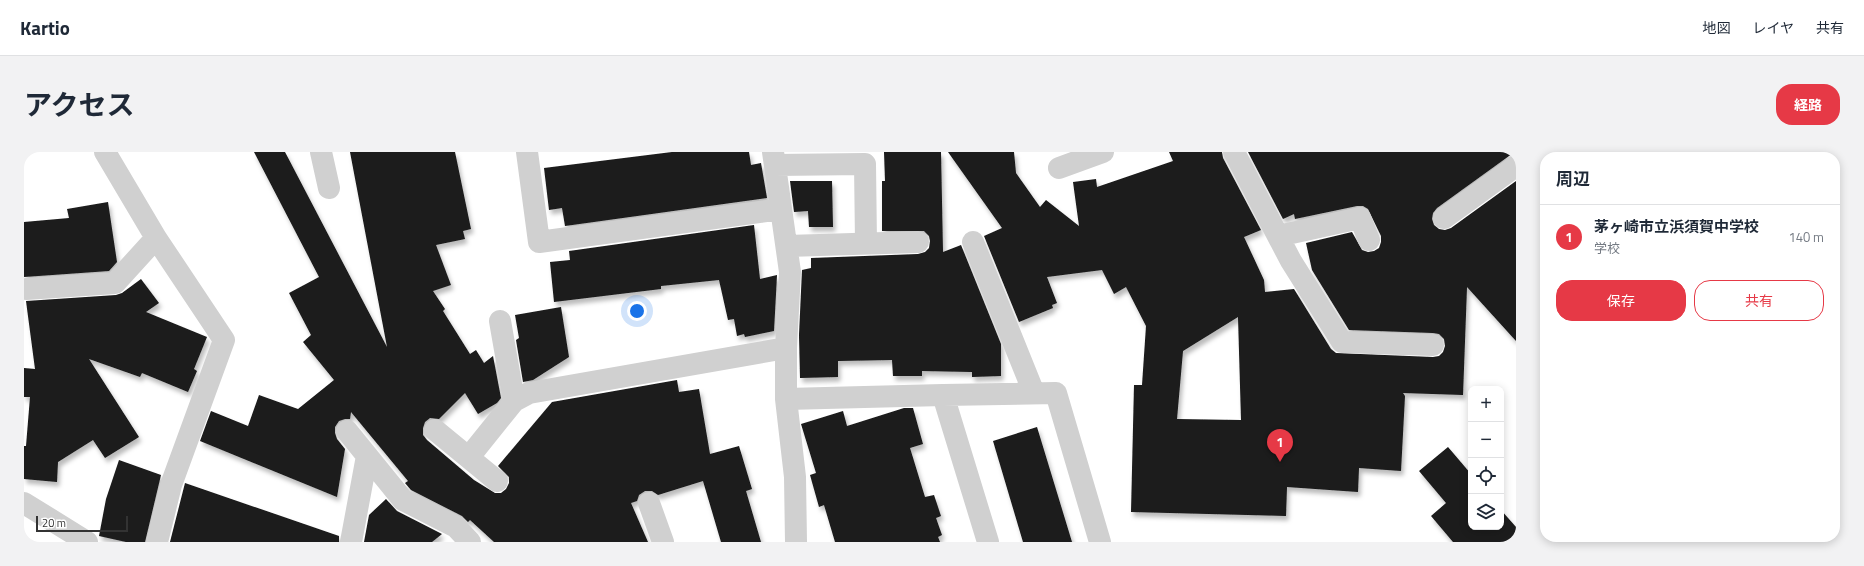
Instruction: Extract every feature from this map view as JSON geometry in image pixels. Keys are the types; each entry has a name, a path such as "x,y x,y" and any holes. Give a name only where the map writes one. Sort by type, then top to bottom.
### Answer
{"street":[{"path":"105,152 156,238 224,340 171,485 157,542"},
{"path":"321,152 329,188"},
{"path":"527,152 539,242 782,209"},
{"path":"1059,168 1103,152"},
{"path":"1234,152 1291,261 1342,342 1433,345"},
{"path":"796,542 795,477 786,399 786,348 790,272 774,158 865,164 866,243"},
{"path":"1444,218 1516,166"},
{"path":"1278,236 1360,218 1369,240"},
{"path":"26,289 114,283 156,238"},
{"path":"787,246 918,242"},
{"path":"973,242 1034,393"},
{"path":"500,321 514,401"},
{"path":"469,458 514,401 529,393 786,348"},
{"path":"786,399 1056,393 1100,542"},
{"path":"943,395 988,542"},
{"path":"435,430 497,482"},
{"path":"347,431 403,500 456,527 470,542"},
{"path":"351,542 366,456"},
{"path":"24,503 87,542"},
{"path":"649,503 663,542"}],"building":[{"path":"254,152 285,152 387,347 350,152 455,152 471,229 463,231 465,239 436,245 451,285 433,291 445,309 443,311 470,354 476,350 484,363 493,356 501,398 497,403 478,414 465,393 439,419 430,418 425,422 423,435 474,480 495,493 501,493 506,489 509,483 509,477 498,466 552,402 677,380 679,392 699,389 710,454 739,446 752,489 746,491 761,542 721,542 703,481 658,495 652,491 645,491 639,495 637,501 631,503 648,542 494,542 470,520 468,522 462,516 411,490 405,483 408,481 351,412 350,419 339,421 335,427 337,439 345,449 337,497 200,441 211,411 248,426 259,395 298,409 334,380 303,342 311,335 289,293 319,277"},
{"path":"672,152 749,152 751,165 761,163 767,198 565,226 562,208 549,210 544,168"},
{"path":"884,152 941,152 943,252 961,245 1001,344 1001,376 972,377 972,372 922,371 922,376 893,376 892,360 838,361 838,377 800,378 799,335 802,270 811,268 811,258 918,254 925,252 929,248 929,236 924,231 882,231 882,181 885,181"},
{"path":"948,152 1014,152 1016,173 1040,207 1046,200 1079,226 1073,182 1096,179 1097,187 1173,161 1169,152 1222,152 1223,158 1261,230 1244,237 1264,280 1265,292 1294,289 1331,349 1336,353 1433,357 1439,356 1443,352 1445,346 1444,339 1439,334 1349,330 1312,270 1306,243 1352,232 1362,250 1368,252 1379,248 1381,236 1368,209 1363,206 1357,206 1295,219 1294,214 1283,219 1248,152 1516,152 1516,154 1509,156 1437,208 1433,213 1432,219 1434,225 1439,229 1445,230 1451,228 1516,181 1516,341 1467,287 1463,395 1403,393 1405,396 1401,471 1359,468 1358,492 1287,487 1286,516 1131,512 1134,385 1142,385 1146,326 1126,287 1114,294 1102,270 1047,277 1057,303 1052,305 1053,308 1019,322 984,236 1002,228","holes":["1238,317 1241,420 1177,419 1183,351"]},
{"path":"790,181 832,181 833,227 809,227 808,211 794,212"},
{"path":"108,202 117,262 109,271 24,277 24,222 69,218 67,209"},
{"path":"754,225 760,279 777,275 774,331 745,337 744,334 737,336 734,319 728,320 719,280 661,286 661,289 554,302 550,262 570,260 569,251"},
{"path":"141,279 159,303 146,312 207,337 194,369 197,371 188,392 142,373 140,377 89,359 139,437 105,458 93,440 58,462 57,482 24,479 24,446 26,446 30,397 24,397 24,368 35,369 26,301 116,295 122,293"},
{"path":"561,307 569,357 533,380 523,382 516,340 519,338 515,315"},
{"path":"904,408 913,408 923,444 910,448 925,497 934,495 941,516 936,518 942,535 938,537 940,542 835,542 824,505 819,507 810,475 816,473 801,424 843,411 847,426"},
{"path":"1037,427 1072,542 1023,542 993,441"},
{"path":"1448,447 1468,470 1468,530 1504,530 1504,513 1516,527 1516,542 1453,542 1431,516 1446,503 1419,471"},
{"path":"119,460 161,475 145,542 126,542 99,536 106,499"},
{"path":"185,483 339,536 339,542 170,542"},
{"path":"386,499 397,511 442,534 432,542 364,542 369,515"}],"place":[{"name":"茅ヶ崎市立浜須賀中学校","path":"1280,462"}]}
